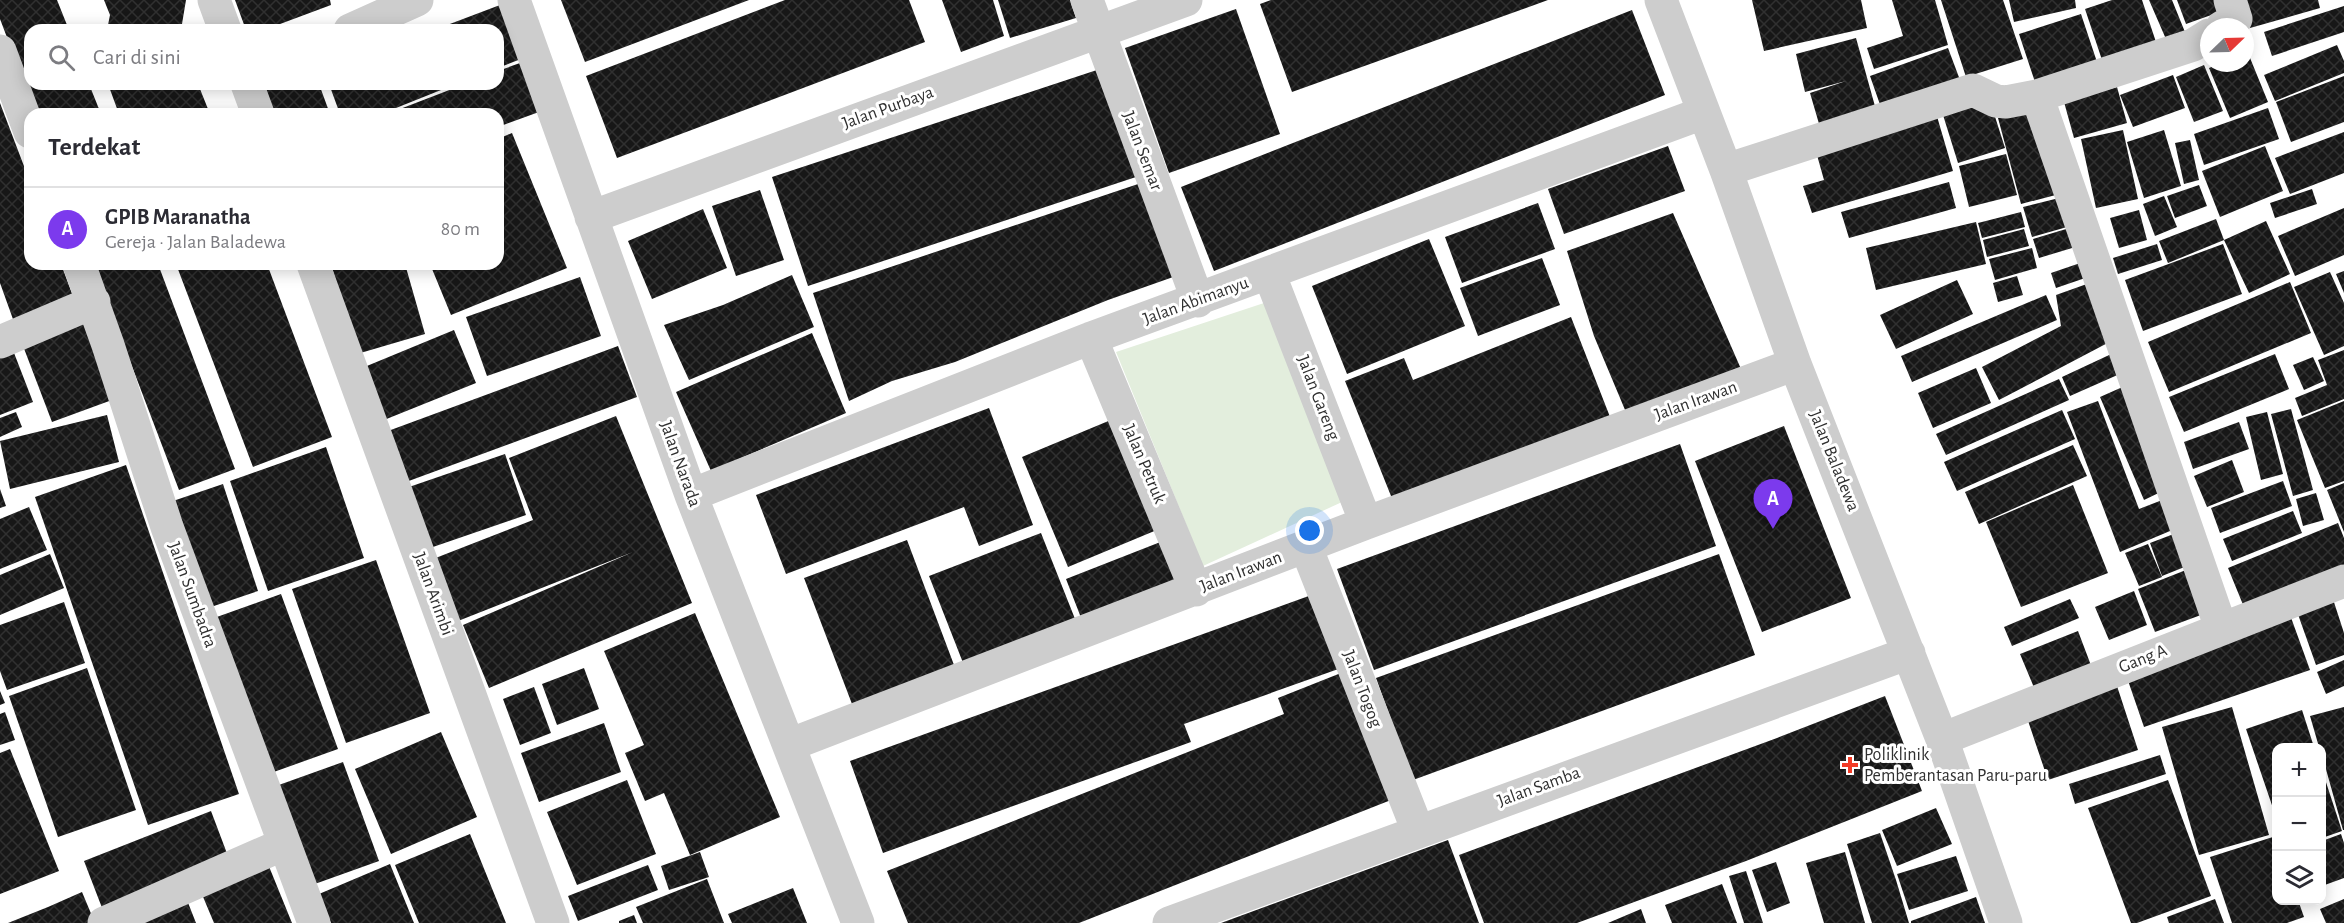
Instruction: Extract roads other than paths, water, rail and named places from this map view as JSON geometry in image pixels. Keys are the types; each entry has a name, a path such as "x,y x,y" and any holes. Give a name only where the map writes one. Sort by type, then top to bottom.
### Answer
{"street":[{"path":"214,0 223,24"},
{"path":"363,24 417,0"},
{"name":"Jalan Narada","path":"514,0 691,495 858,923"},
{"name":"Jalan Semar","path":"1087,0 1198,301"},
{"name":"Jalan Purbaya","path":"591,217 1186,0"},
{"name":"Jalan Baladewa","path":"1661,0 1703,113 1744,164 1795,364 1942,739 2006,923"},
{"path":"2230,0 2236,18"},
{"path":"1744,164 1973,90 1996,101 2006,102 2037,96 2193,45 2200,41"},
{"path":"0,51 24,116"},
{"path":"250,90 256,108"},
{"path":"2037,96 2221,628"},
{"name":"Jalan Abimanyu","path":"691,495 1091,338 1198,301 1703,113"},
{"name":"Jalan Sumbadra","path":"81,270 167,527 314,923"},
{"name":"Jalan Arimbi","path":"315,270 553,923"},
{"name":"Jalan Gareng","path":"1269,273 1366,523"},
{"path":"0,342 93,302"},
{"name":"Jalan Petruk","path":"1091,338 1196,590"},
{"name":"Jalan Irawan","path":"789,745 1366,523 1795,364"},
{"name":"Jalan Togog","path":"1306,547 1418,831"},
{"name":"Gang A","path":"1942,739 2221,628 2342,590"},
{"name":"Jalan Samba","path":"1169,923 1909,653"},
{"path":"104,923 284,844"}],"place":[{"name":"GPIB Maranatha","path":"1773,529"},
{"name":"Poliklinik Pemberantasan Paru-paru","path":"1850,765"}]}
